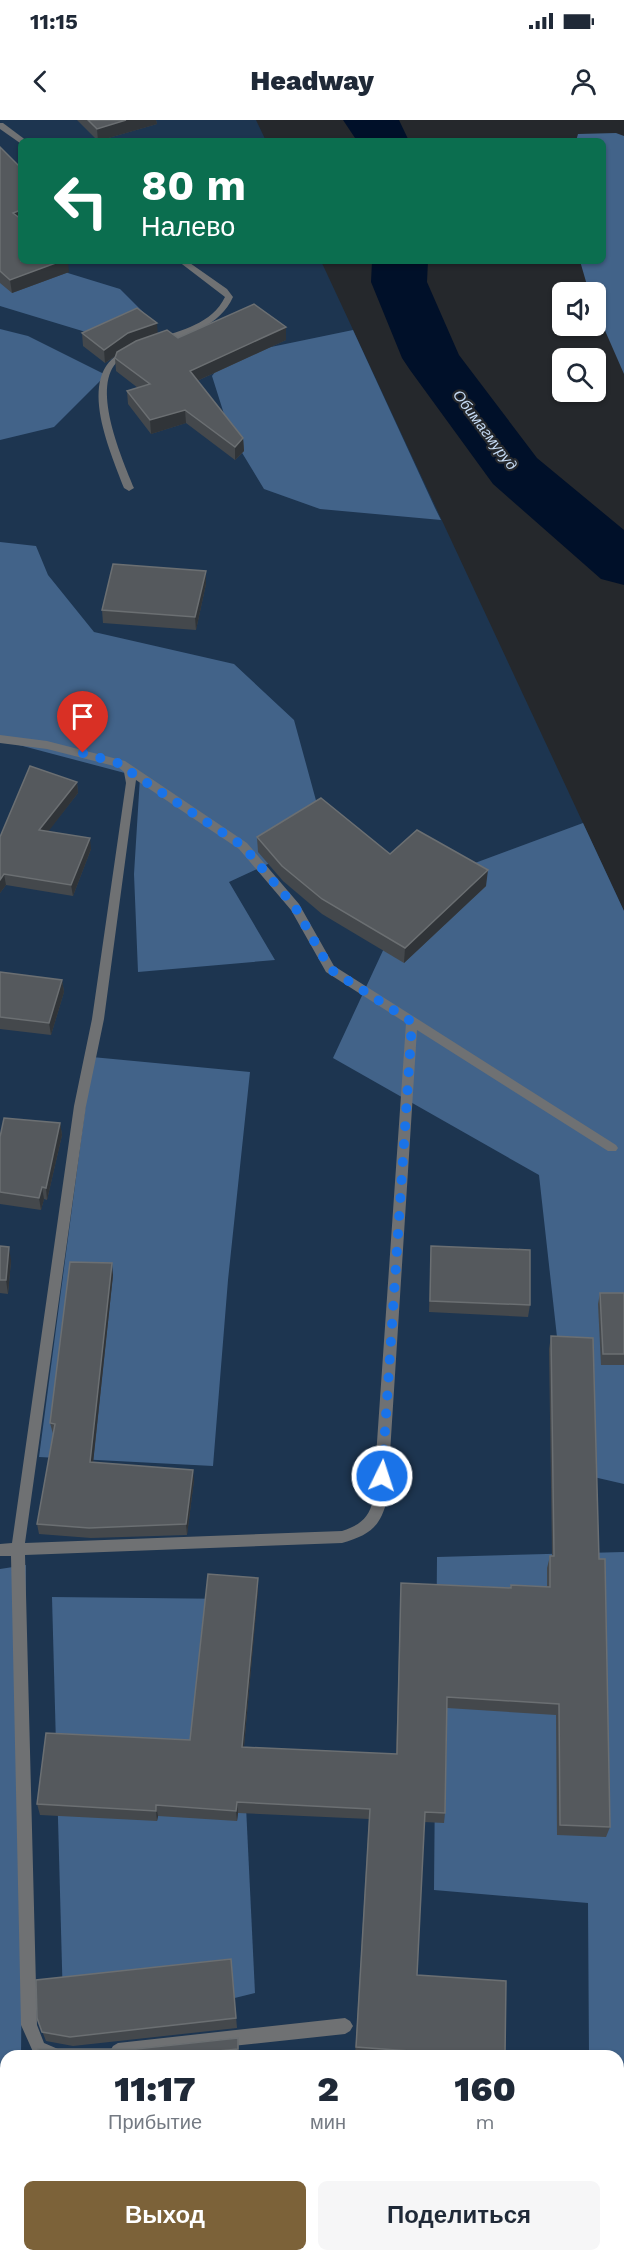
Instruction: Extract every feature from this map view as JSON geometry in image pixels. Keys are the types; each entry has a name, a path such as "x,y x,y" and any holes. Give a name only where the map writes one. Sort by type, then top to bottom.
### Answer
{"lane":[{"path":"0,125 19,138"},
{"path":"153,343 193,329 221,314 227,303 229,297 224,291 186,264"},
{"path":"129,488 108,422 104,384 112,362 143,347"},
{"path":"0,739 47,745 121,764 243,846 295,907 330,969 612,1148"},
{"path":"42,2050 39,2049 29,2025 18,1548 79,1118 103,984 131,783 129,771"},
{"path":"0,1550 342,1537 357,1533 376,1517 380,1500 412,1022"},
{"path":"127,2050 345,2026"}],"shaded area":[{"path":"0,120 256,120 265,138 18,138 18,264 322,264 624,911 624,2050 0,2050"},
{"path":"616,133 624,136 624,374 606,333 606,282 586,282 581,264 606,264 606,138 577,138 578,134"},
{"path":"0,260 45,266 120,289 145,314 89,333 0,306"},
{"path":"0,329 28,336 106,375 54,427 0,440"},
{"path":"353,330 441,520 320,509 264,489 230,433 212,376 227,356"},
{"path":"0,542 36,546 48,575 94,632 234,664 294,720 326,837 229,882 275,960 138,972 134,874 140,777 0,740"},
{"path":"583,823 624,911 624,1484 572,1472 539,1175 333,1058 413,886"},
{"path":"92,1057 250,1072 228,1280 213,1466 39,1457"},
{"path":"624,1552 624,2050 589,2050 588,1903 434,1890 437,1557"},
{"path":"26,1565 21,2050 0,2050 0,1569"},
{"path":"52,1597 236,1599 255,1993 64,2040"}],"building":[{"path":"88,120 126,120 97,129"},
{"path":"0,147 18,165 18,211 13,213 18,217 18,264 53,264 10,280 0,271"},
{"path":"254,304 286,327 190,371 243,438 235,447 185,410 150,420 127,391 150,384 115,358 117,352 136,341 167,330 178,338"},
{"path":"137,308 157,323 128,333 104,350 82,333"},
{"path":"113,564 206,571 195,617 102,610"},
{"path":"30,766 77,782 39,830 90,838 71,885 4,874 0,880 0,837"},
{"path":"321,798 390,854 417,830 488,870 405,948 322,899 282,866 257,837"},
{"path":"0,972 62,980 49,1023 0,1017"},
{"path":"4,1118 60,1123 46,1188 42,1187 39,1198 0,1192 0,1137"},
{"path":"0,1246 9,1247 6,1280 0,1280"},
{"path":"431,1246 530,1250 530,1305 430,1301"},
{"path":"70,1262 112,1263 90,1462 193,1470 186,1524 89,1528 37,1524 55,1424 50,1423"},
{"path":"600,1293 624,1293 624,1354 603,1354"},
{"path":"551,1336 593,1338 599,1559 605,1559 610,1827 560,1825 559,1704 447,1697 445,1813 425,1812 417,1975 506,1981 505,2050 396,2050 356,2047 370,1809 237,1802 236,1811 156,1805 156,1811 37,1804 46,1733 190,1740 208,1574 258,1578 242,1747 397,1754 401,1583 511,1588 511,1585 550,1587 550,1556 554,1556"},
{"path":"231,1959 236,2018 70,2037 42,2032 37,2018 36,1980"},
{"path":"238,2038 238,2049 228,2050 38,2050 136,2049"}],"waterway":[{"name":"Обимагмуруд","path":"369,120 380,131 382,138"},
{"name":"Обимагмуруд","path":"400,264 399,282 431,358 515,471 624,564"}],"route":[{"path":"83,753 121,764 243,846 295,907 330,969 412,1022 382,1476"}]}
